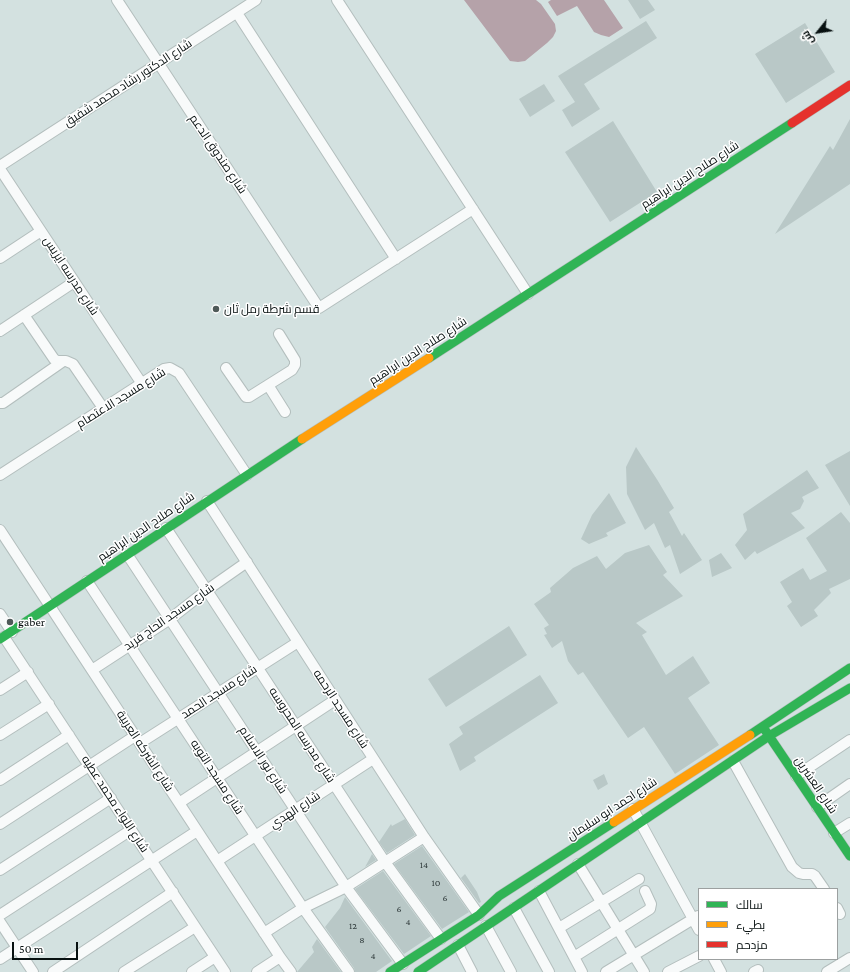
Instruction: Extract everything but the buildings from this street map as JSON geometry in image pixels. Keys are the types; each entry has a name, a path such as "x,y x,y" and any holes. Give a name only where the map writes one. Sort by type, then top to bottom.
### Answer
{"street":[{"name":"شارع صندوق الدعم","path":"117,0 319,308 396,259"},
{"name":"شارع الدكتور رشاد محمد شفيق","path":"0,168 256,0"},
{"path":"336,0 528,294"},
{"path":"237,13 396,259 473,210"},
{"name":"شارع صلاح الدين ابراهيم","path":"5,636 207,501 850,85"},
{"name":"شارع مدرسه ايزيس","path":"0,168 142,384"},
{"path":"2,253 41,231"},
{"path":"0,331 74,282"},
{"path":"24,315 54,359 62,362 70,362 75,366 103,408"},
{"path":"226,368 246,397 292,370 296,365 295,360 279,334"},
{"path":"0,403 62,362"},
{"name":"شارع مسجد الاعتصام","path":"0,475 103,408 167,368 170,368 177,370 247,475"},
{"path":"268,385 285,412"},
{"name":"شارع مسجد الرحمه","path":"207,501 424,837 479,915"},
{"name":"شارع مدرسه المحروسه","path":"166,528 385,862 441,939"},
{"name":"شارع الشركه العربية","path":"0,530 291,972"},
{"name":"شارع نور الاسلام","path":"127,554 346,887 403,964"},
{"name":"شارع مسجد الحاج فريد","path":"92,670 170,619 207,590 247,562"},
{"name":"شارع مسجد التوبه","path":"87,580 303,908 349,972"},
{"name":"شارع اللواء محمد عطيه","path":"0,614 5,636 48,704 225,972"},
{"name":"شارع مسجد الحمد","path":"0,824 90,766 178,718 298,642"},
{"name":"شارع احمد ابو سليمان","path":"390,972 479,915 499,896 763,727 850,668"},
{"path":"0,690 28,672"},
{"path":"418,972 769,736 850,688"},
{"path":"179,803 336,700"},
{"path":"0,735 48,704"},
{"name":"شارع العشرين","path":"763,727 850,856"},
{"path":"0,780 69,734"},
{"path":"796,776 850,740"},
{"name":"شارع الهدي","path":"217,861 373,759"},
{"path":"733,761 792,867 798,873 812,874 815,876 823,888"},
{"path":"817,807 850,784"},
{"path":"0,870 111,798"},
{"path":"610,971 696,918 633,810"},
{"path":"834,833 850,823"},
{"path":"0,914 132,830"},
{"path":"0,959 197,831"},
{"path":"264,933 303,908 346,887 424,837"},
{"path":"578,864 644,972"},
{"path":"559,928 639,879"},
{"path":"539,891 582,972"},
{"path":"574,956 650,909 651,904 645,891"},
{"path":"53,972 173,892"},
{"path":"499,896 511,910 549,972"},
{"path":"0,922 33,972"},
{"path":"486,926 510,972"},
{"path":"124,972 195,927"},
{"path":"458,945 472,972"},
{"path":"192,972 215,957"},
{"path":"257,972 280,957"},
{"path":"668,972 698,957"},
{"path":"827,972 850,958"},
{"path":"715,960 721,972"}],"shaded area":[{"path":"464,0 536,0 541,4 555,24 556,31 547,43 525,61 510,61"},
{"path":"551,0 604,0 623,28 609,37 601,35 594,32 577,6 557,16 548,2"}],"traffic: fast":[{"path":"429,358 792,123"},
{"path":"0,639 302,439"},
{"path":"750,735 850,668"},
{"path":"418,972 769,736 850,688"},
{"path":"765,730 850,856"},
{"path":"390,972 479,915 499,896 614,822"}],"traffic: slow":[{"path":"302,439 429,358"},
{"path":"614,822 750,735"}],"traffic: jam":[{"path":"792,123 850,85"}],"place":[{"name":"قسم شرطة رمل ثان","path":"216,309"},
{"name":"gaber","path":"10,622"}]}
